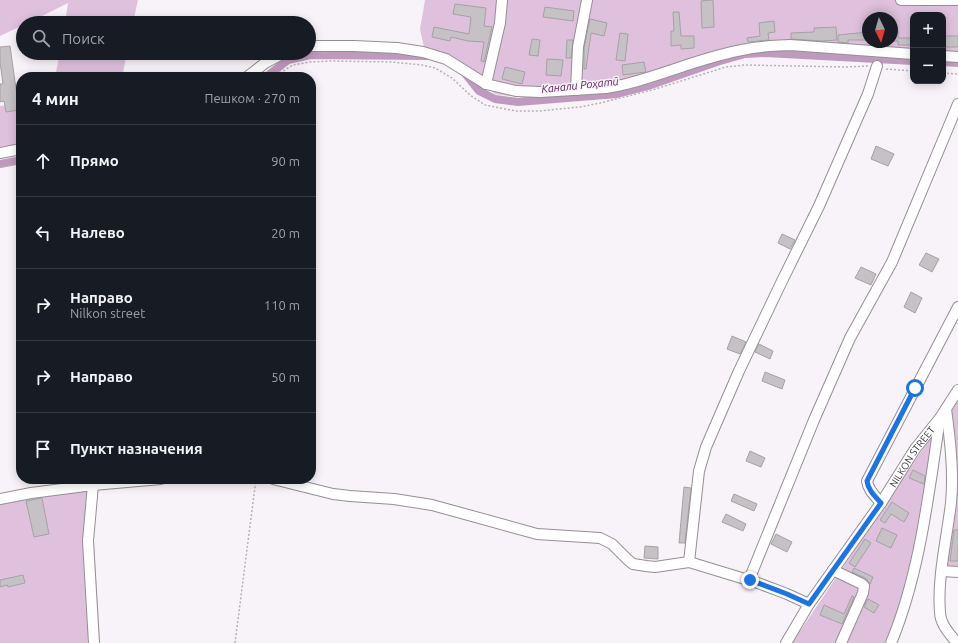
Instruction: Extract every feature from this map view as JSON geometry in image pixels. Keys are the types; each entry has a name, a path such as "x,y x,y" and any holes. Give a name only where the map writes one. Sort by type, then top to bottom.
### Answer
{"street":[{"path":"486,84 500,23 502,0"},
{"path":"576,90 578,48 587,0"},
{"path":"901,0 958,0"},
{"path":"316,46 397,48 423,52 446,59 486,84 502,89 527,92 606,88 622,85 725,54 770,46 790,45 910,54"},
{"path":"946,56 958,57"},
{"path":"253,72 271,60"},
{"path":"689,562 699,471 706,448 768,309 819,206 868,94 877,66"},
{"path":"750,580 814,420 850,338 892,262 958,104"},
{"path":"0,153 16,150"},
{"path":"881,503 872,492 867,484 867,481 958,307"},
{"name":"NILKON STREET","path":"786,643 809,604 881,503 914,449 940,418 958,390"},
{"path":"946,409 954,445 951,501 942,571 940,613 946,630 957,643"},
{"path":"891,643 900,623 911,583 928,500 940,418"},
{"path":"0,499 31,493 104,484"},
{"path":"293,484 333,494 394,499 432,505 537,534 600,538 608,541 628,560 638,565 665,566 689,562 750,580 809,604"},
{"path":"93,485 88,541 94,643"},
{"path":"832,570 864,586 863,593 841,643"},
{"path":"942,571 958,572"}],"path":[{"path":"281,72 293,65 330,61 392,62 422,65 435,68 452,78 470,95 485,105 516,111 539,111 580,107 600,103 652,90 726,67 745,65 846,67 877,66 887,69 910,71"},
{"path":"946,73 958,74"},
{"path":"0,167 16,164"},
{"path":"235,643 255,484"}],"shaded area":[{"path":"0,0 138,0 135,16 66,16 68,3 42,16 16,16 16,28 0,36"},
{"path":"425,0 958,0 958,59 946,59 946,12 910,12 910,57 793,49 747,51 574,94 527,98 495,94 486,86 425,52 420,29"},
{"path":"59,60 126,60 123,72 56,72"},
{"path":"16,104 16,145 0,147 0,106"},
{"path":"958,400 958,576 944,577 950,410"},
{"path":"937,428 935,479 891,643 792,643"},
{"path":"89,485 100,643 0,643 0,503"}],"building":[{"path":"713,0 714,27 702,28 701,1"},
{"path":"455,4 486,8 484,26 492,27 484,62 481,61 484,42 468,41 451,37 450,41 432,37 434,27 469,34 471,17 453,14"},
{"path":"545,7 574,11 573,21 543,17"},
{"path":"673,12 679,12 681,36 694,36 694,48 681,49 681,45 671,46 671,31 674,31"},
{"path":"590,19 607,23 604,36 591,33 586,69 584,69 584,48"},
{"path":"774,21 775,32 768,33 769,40 748,42 747,38 760,36 759,23"},
{"path":"836,27 837,40 822,41 791,39 791,33 814,32 814,28"},
{"path":"620,33 628,34 625,61 616,60"},
{"path":"862,33 862,40 848,40 848,43 838,42 838,35"},
{"path":"946,36 958,36 958,47 946,47"},
{"path":"898,38 910,38 910,45 898,45"},
{"path":"532,39 540,40 538,56 529,55"},
{"path":"567,40 573,40 571,58 566,58"},
{"path":"10,46 16,89 16,110 6,112 4,101 0,102 0,84 3,84 0,62 0,47"},
{"path":"547,59 563,60 561,76 546,75"},
{"path":"644,62 646,72 623,75 622,65"},
{"path":"505,67 525,72 522,84 502,79"},
{"path":"876,146 894,154 888,166 871,159"},
{"path":"782,234 795,240 790,249 778,243"},
{"path":"926,253 939,259 932,272 919,265"},
{"path":"861,267 876,274 871,285 855,278"},
{"path":"911,292 922,298 915,313 904,307"},
{"path":"732,336 746,342 740,354 727,349"},
{"path":"759,344 773,351 770,359 755,352"},
{"path":"765,372 785,380 782,389 762,381"},
{"path":"750,451 765,458 761,467 746,461"},
{"path":"913,470 925,476 924,484 909,478"},
{"path":"684,487 691,488 685,543 679,543"},
{"path":"734,494 757,504 754,511 731,501"},
{"path":"42,498 49,534 34,537 26,501"},
{"path":"892,502 909,513 904,522 891,514 885,523 880,520"},
{"path":"726,514 746,524 743,531 722,522"},
{"path":"882,528 897,535 891,548 876,541"},
{"path":"954,530 958,530 958,561 950,561"},
{"path":"776,534 792,542 787,552 771,544"},
{"path":"865,539 871,543 855,567 849,563"},
{"path":"645,546 658,547 658,559 644,558"},
{"path":"854,568 873,577 870,584 865,578 852,572"},
{"path":"23,575 25,583 8,587 7,585 0,587 0,580"},
{"path":"852,596 854,597 842,624 820,615 824,605 844,614"},
{"path":"868,599 879,605 874,613 864,607"}],"waterway":[{"name":"Канали Роҳатӣ","path":"464,72 479,91 495,99 518,102 617,94 648,86 745,54 766,53 910,61"},
{"name":"Канали Роҳатӣ","path":"316,55 427,56"},
{"name":"Канали Роҳатӣ","path":"272,72 288,60"},
{"name":"Канали Роҳатӣ","path":"946,62 958,63"},
{"name":"Канали Роҳатӣ","path":"0,164 16,161"}],"route":[{"path":"750,580 809,604 881,503 872,492 867,484 867,481 915,388"}]}
